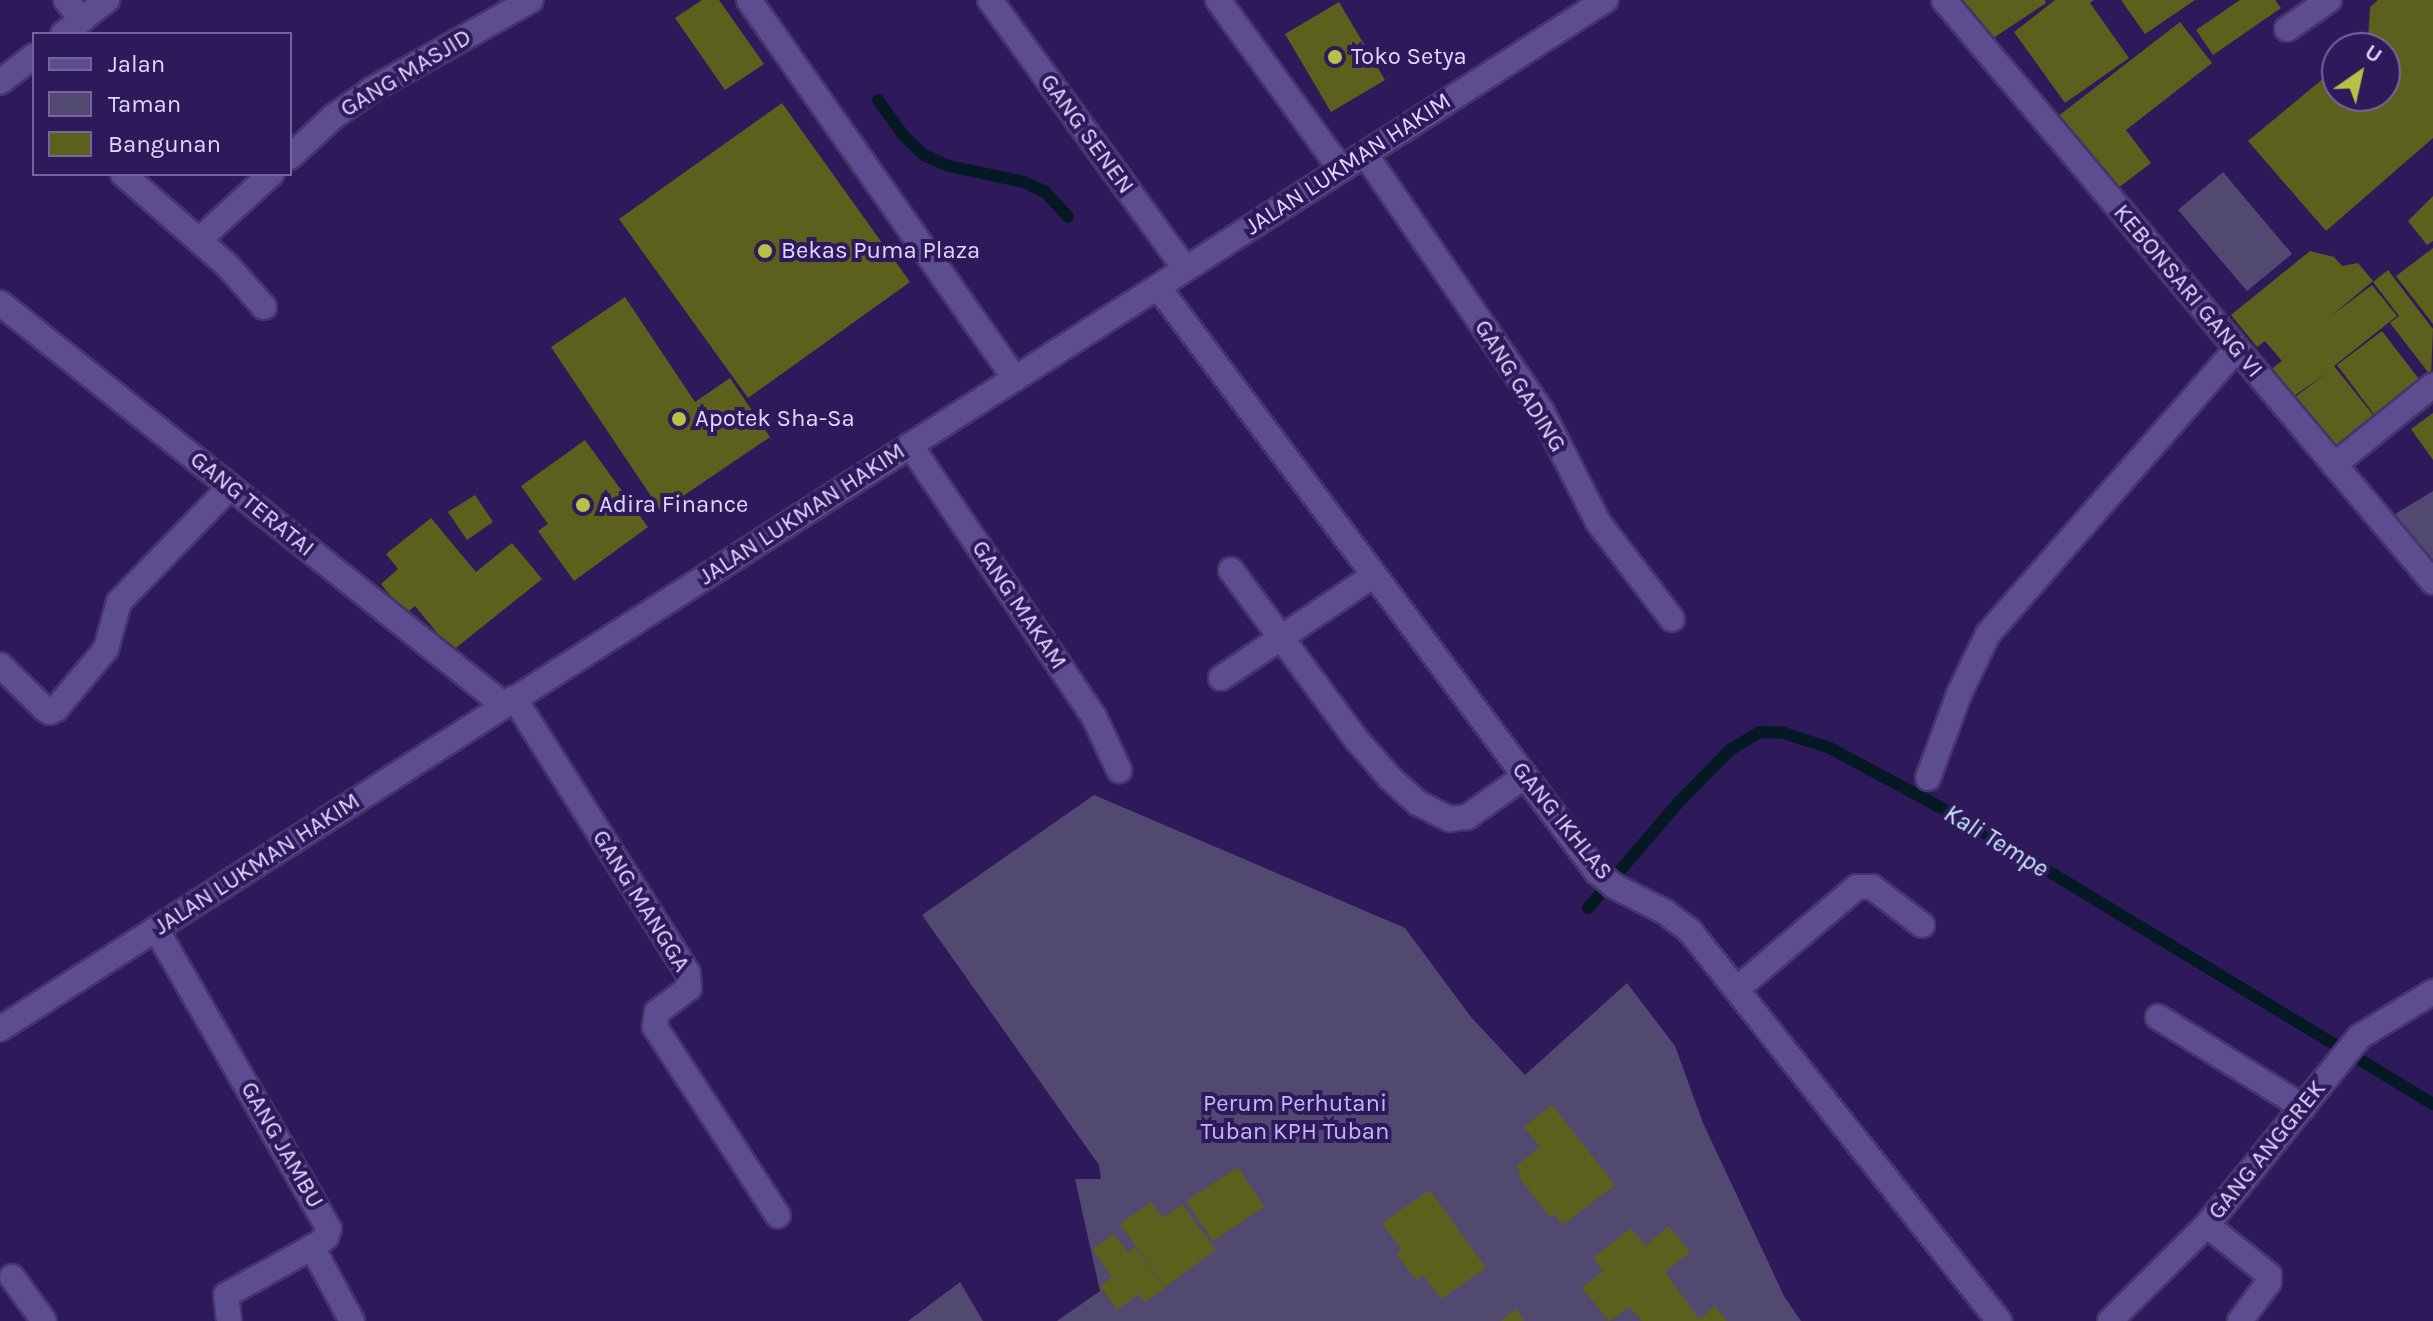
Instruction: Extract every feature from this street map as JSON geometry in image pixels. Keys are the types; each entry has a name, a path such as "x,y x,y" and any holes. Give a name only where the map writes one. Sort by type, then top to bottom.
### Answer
{"street":[{"path":"66,0 75,28 107,0"},
{"name":"GANG MASJID","path":"292,155 333,117 366,94 531,0"},
{"path":"749,0 1015,378"},
{"name":"GANG SENEN","path":"990,0 1185,268"},
{"path":"1218,0 1341,169"},
{"name":"JALAN LUKMAN HAKIM","path":"0,1029 1605,0"},
{"name":"KEBONSARI GANG VI","path":"1944,0 2433,582"},
{"path":"2287,29 2329,0"},
{"path":"0,82 32,58"},
{"name":"GANG GADING","path":"1365,154 1542,412 1598,522 1672,619"},
{"path":"125,176 199,240 264,307"},
{"path":"199,240 269,176"},
{"name":"GANG IKHLAS","path":"1158,287 1597,872 1622,891 1665,912 1690,931 1999,1321"},
{"name":"GANG TERATAI","path":"0,303 230,487 509,702"},
{"path":"1928,778 1959,694 1988,634 2237,349"},
{"path":"2334,465 2433,385"},
{"name":"GANG MAKAM","path":"910,445 1094,717 1119,770"},
{"path":"0,665 52,711 106,649 119,602 230,487"},
{"path":"1231,570 1375,761 1405,792 1430,811 1450,819 1467,817 1525,776"},
{"path":"1221,678 1374,575"},
{"name":"GANG MANGGA","path":"509,702 688,973 689,988 657,1012 655,1027 778,1216"},
{"path":"1737,989 1857,887 1872,887 1922,925"},
{"name":"GANG JAMBU","path":"156,929 326,1220 329,1232 312,1247 226,1295 229,1321"},
{"name":"GANG ANGGREK","path":"2110,1321 2207,1225 2353,1043 2374,1025 2433,992"},
{"path":"2158,1017 2303,1107"},
{"path":"2207,1225 2269,1275 2269,1282 2240,1321"},
{"path":"312,1247 352,1321"},
{"path":"12,1277 44,1321"}],"green space":[{"path":"2223,172 2292,254 2247,291 2178,210"},
{"path":"2433,491 2433,565 2392,516"},
{"name":"Perum Perhutani Tuban KPH Tuban","path":"1094,795 1405,928 1471,1017 1525,1075 1627,983 1675,1046 1703,1123 1784,1296 1801,1321 1057,1321 1100,1291 1075,1179 1101,1179 1099,1165 922,915"},
{"path":"960,1282 983,1321 908,1321"}],"building":[{"path":"702,0 719,0 764,64 725,90 675,18"},
{"path":"1959,0 2045,0 2046,3 1992,39 1971,9 1967,12"},
{"path":"2055,0 2094,0 2090,3 2129,58 2065,103 2014,32"},
{"path":"2121,0 2195,0 2145,34"},
{"path":"2240,0 2275,0 2281,8 2213,55 2196,30"},
{"path":"2378,0 2433,0 2433,138 2326,231 2248,141 2321,80 2321,112 2401,112 2401,32 2369,32 2370,7"},
{"name":"Toko Setya","path":"1339,2 1385,80 1331,112 1285,34"},
{"path":"2180,22 2212,63 2126,130 2151,163 2114,191 2057,117"},
{"name":"Bekas Puma Plaza","path":"782,103 910,282 748,398 619,219"},
{"path":"2433,196 2433,241 2427,245 2408,221"},
{"path":"2433,248 2433,324 2396,276"},
{"path":"2310,251 2334,257 2342,266 2358,263 2373,281 2331,316 2372,285 2397,316 2334,366 2374,416 2326,454 2287,403 2328,372 2287,401 2265,374 2282,361 2265,341 2257,347 2231,315"},
{"path":"2388,270 2433,329 2431,376 2390,323 2399,316 2373,282"},
{"name":"Apotek Sha-Sa","path":"625,297 695,402 730,378 770,437 661,511 551,347"},
{"path":"2382,331 2422,383 2376,417 2337,365"},
{"path":"2433,413 2433,460 2411,429"},
{"name":"Adira Finance","path":"585,440 648,527 574,581 538,531 548,524 521,486"},
{"path":"475,495 493,522 467,540 448,512"},
{"path":"431,518 476,572 512,543 542,579 452,651 415,606 405,614 381,584 398,569 386,554"},
{"path":"1552,1105 1615,1185 1563,1225 1554,1214 1550,1217 1518,1176 1521,1173 1516,1166 1540,1147 1524,1127"},
{"path":"1238,1167 1264,1207 1213,1241 1186,1201"},
{"path":"1430,1190 1486,1268 1441,1299 1423,1275 1416,1280 1396,1253 1402,1250 1382,1223"},
{"path":"1151,1202 1163,1218 1182,1204 1216,1250 1165,1287 1120,1224"},
{"path":"1669,1226 1690,1252 1665,1272 1699,1319 1715,1306 1727,1321 1642,1321 1630,1307 1609,1321 1582,1288 1603,1271 1593,1258 1631,1228 1645,1246"},
{"path":"1114,1234 1128,1252 1135,1247 1165,1288 1145,1302 1139,1294 1117,1310 1100,1286 1112,1277 1092,1249"},
{"path":"1516,1309 1524,1321 1500,1321"}],"waterway":[{"path":"878,100 904,136 924,155 949,166 1024,182 1045,192 1068,217"},
{"name":"Kali Tempe","path":"1588,908 1677,804 1730,750 1760,732 1784,733 1830,748 1962,819 2433,1104"}],"place":[{"name":"Toko Setya","path":"1335,57"},
{"name":"Bekas Puma Plaza","path":"765,251"},
{"name":"Apotek Sha-Sa","path":"679,419"},
{"name":"Adira Finance","path":"583,505"}]}
